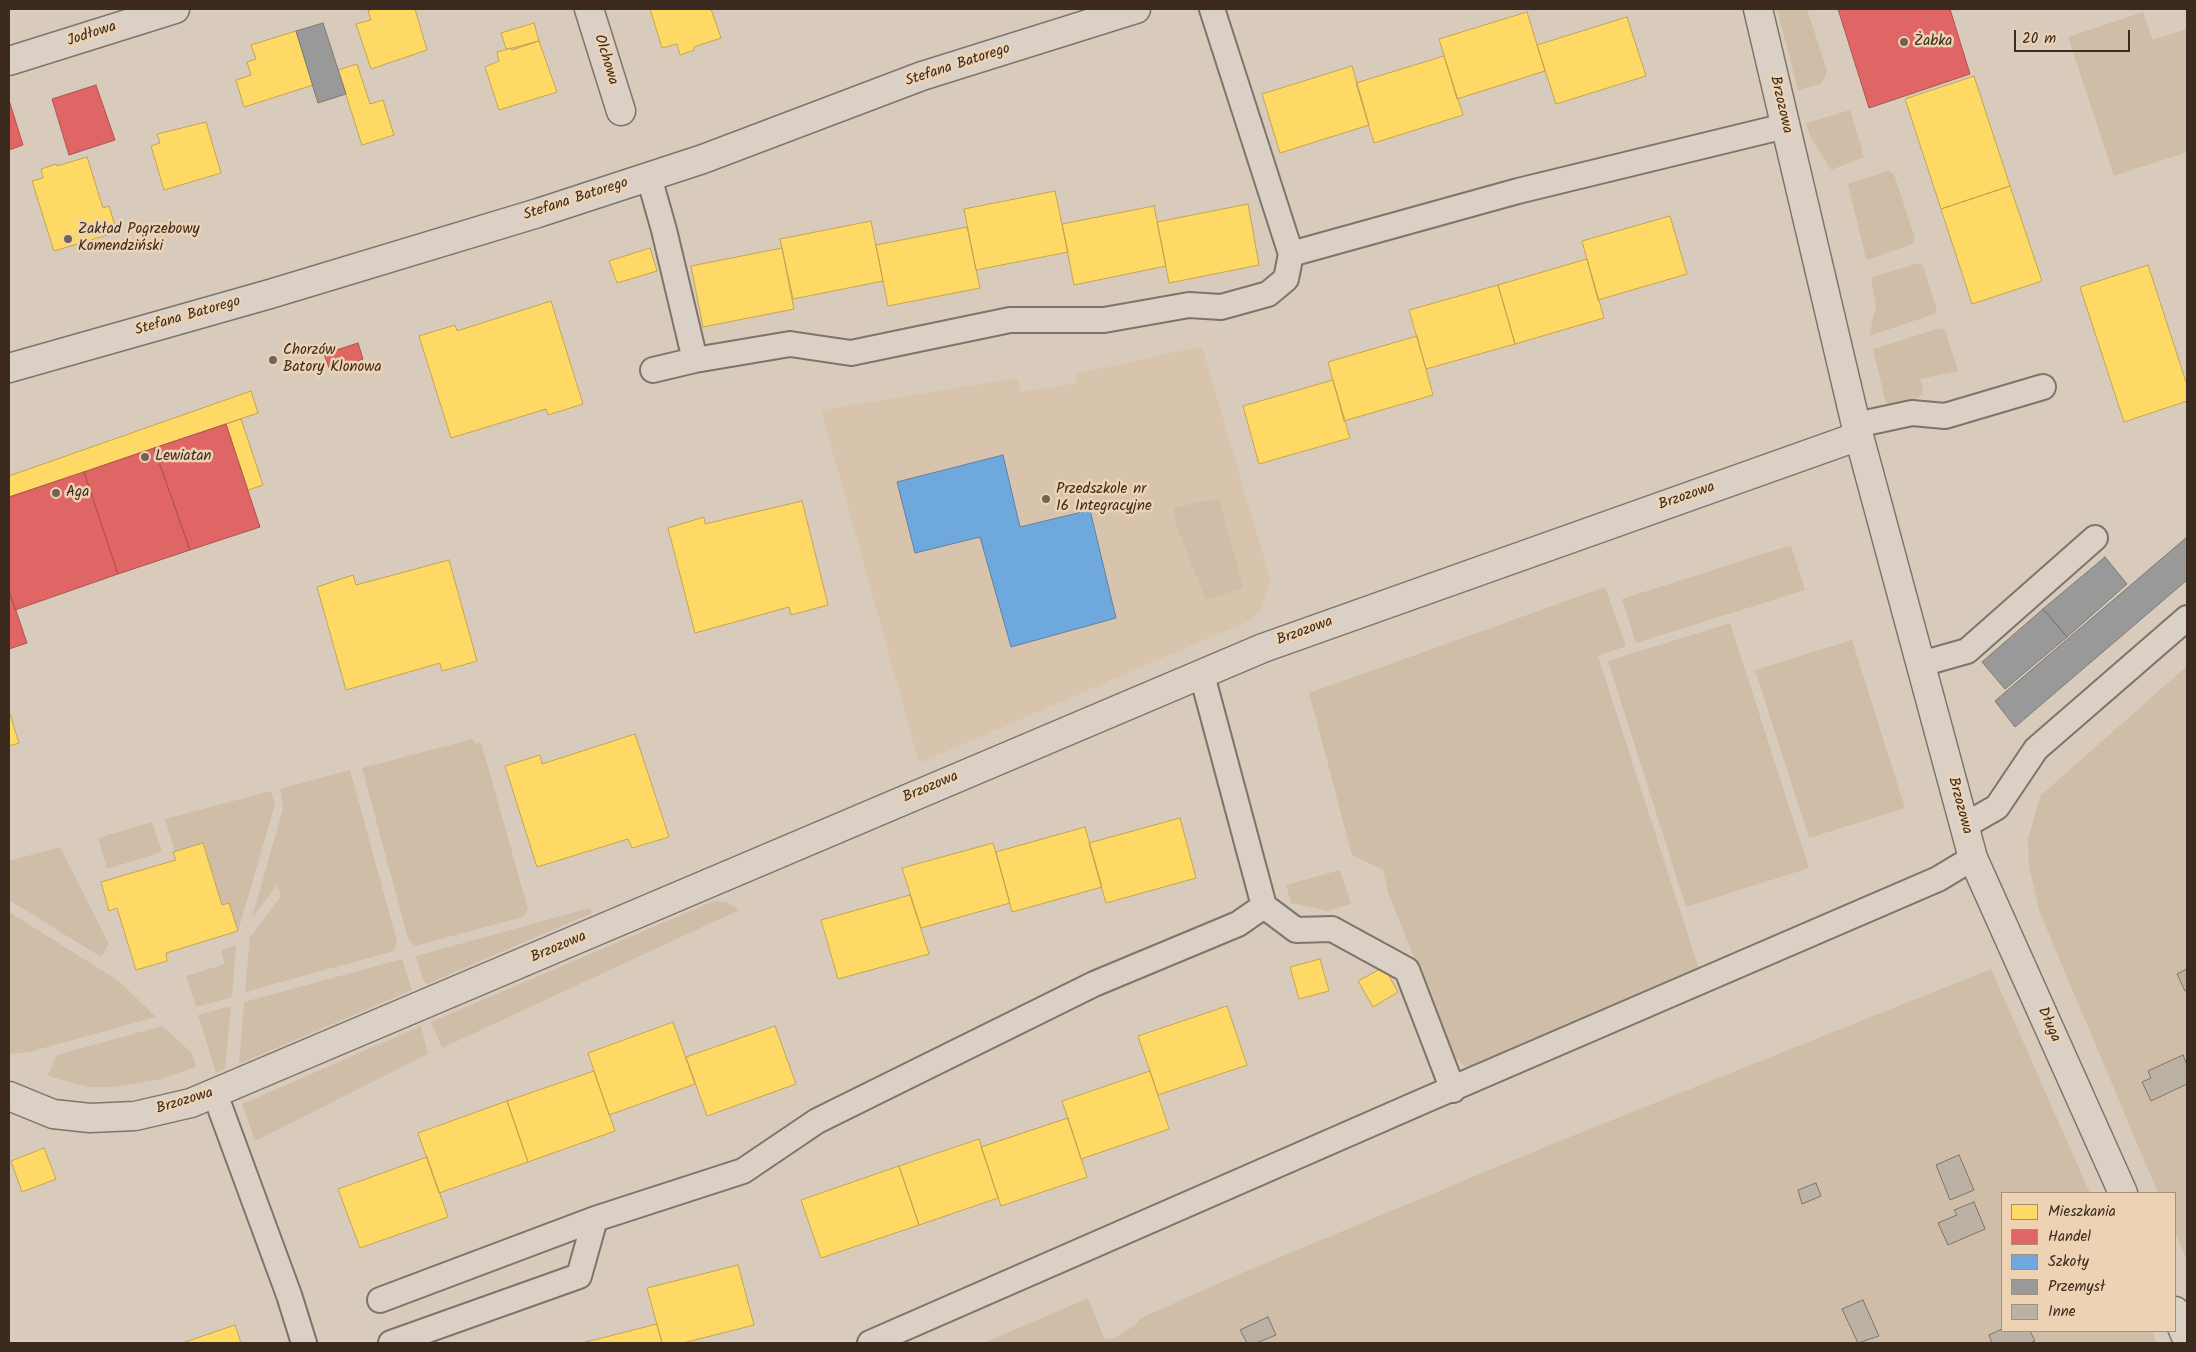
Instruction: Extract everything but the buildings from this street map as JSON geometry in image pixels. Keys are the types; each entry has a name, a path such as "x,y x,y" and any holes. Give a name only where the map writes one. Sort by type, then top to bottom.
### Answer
{"street":[{"name":"Jodłowa","path":"9,61 175,9"},
{"name":"Olchowa","path":"589,9 620,111"},
{"name":"Stefana Batorego","path":"9,368 298,286 703,160 922,76 1136,9"},
{"name":"Brzozowa","path":"1758,9 1857,430 1973,858"},
{"name":"Brzozowa","path":"9,1096 53,1114 90,1118 135,1116 191,1104 1263,648 1857,430"},
{"name":"Długa","path":"1973,858 2123,1192"},
{"path":"2176,1312 2187,1339"}],"lane":[{"path":"654,370 695,360 790,344 851,353 1010,320 1104,320 1189,305 1221,307 1268,294 1286,280 1291,254 1212,9"},
{"path":"1291,254 1518,191 1785,126"},
{"path":"649,177 664,230 695,360"},
{"path":"1857,430 1912,413 1945,416 2042,387"},
{"path":"1921,664 1967,651 2095,538"},
{"path":"1964,826 1997,807 2036,749 2187,618"},
{"path":"1202,675 1264,906 1296,930 1332,928 1406,970 1453,1090"},
{"path":"870,1343 1938,880 1973,858"},
{"path":"380,1300 595,1219 743,1170 817,1121 1094,984 1238,924 1264,906"},
{"path":"215,1094 289,1295 304,1343"},
{"path":"391,1343 579,1276 595,1219"}],"shaded area":[{"path":"1777,9 1807,9 1827,70 1820,84 1798,90"},
{"path":"2143,12 2153,40 2187,29 2187,152 2114,176 2068,37"},
{"path":"1850,110 1864,157 1831,170 1810,136 1806,123"},
{"path":"1888,171 1894,174 1915,238 1912,244 1868,260 1866,259 1848,184"},
{"path":"1919,263 1923,266 1937,310 1934,314 1869,336 1876,306 1871,277"},
{"path":"1940,328 1945,330 1958,371 1920,379 1923,389 1921,395 1911,403 1900,405 1886,403 1873,349"},
{"name":"Przedszkole nr 16 Integracyjne","path":"1202,346 1271,582 1261,609 1251,620 919,763 821,410 1018,378 1021,392 1077,383 1076,374"},
{"path":"1219,498 1243,588 1206,600 1177,528 1174,508"},
{"path":"1791,545 1805,590 1636,643 1622,599"},
{"path":"1605,587 1626,646 1598,656 1699,969 1467,1069 1452,1054 1389,895 1383,870 1352,855 1309,693"},
{"path":"1730,623 1809,868 1686,907 1608,661"},
{"path":"1852,640 1905,808 1809,838 1755,670"},
{"path":"2187,666 2187,1261 2176,1234 2176,1192 2158,1192 2040,913 2029,867 2028,839 2040,796"},
{"path":"473,739 476,744 481,742 528,909 523,917 415,946 408,939 362,768"},
{"path":"350,770 397,941 394,951 245,992 250,937 281,896 277,885 252,918 283,808 280,789"},
{"path":"271,791 275,805 238,931 229,903 222,905 175,851 165,819"},
{"path":"152,822 162,852 107,869 98,838"},
{"path":"60,847 109,944 101,957 9,900 9,861"},
{"path":"1340,870 1351,904 1328,911 1291,903 1286,885"},
{"path":"714,901 727,902 739,910 442,1048 431,1022"},
{"path":"590,908 592,913 427,984 424,982 416,956"},
{"path":"9,912 119,981 156,1017 29,1052 9,1054"},
{"path":"236,945 232,997 196,1007 186,976 225,964 221,950"},
{"path":"402,959 412,990 239,1064 244,1002"},
{"path":"1991,969 2090,1192 2001,1192 2001,1332 2152,1332 2157,1343 984,1343 1088,1298 1104,1338 1113,1339 1134,1326 1141,1318 1244,1272 1557,1142"},
{"path":"231,1006 225,1069 216,1073 198,1015"},
{"path":"162,1026 192,1053 196,1067 161,1079 112,1087 89,1087 48,1075 57,1055"},
{"path":"421,1026 428,1054 255,1141 242,1104"}],"place":[{"name":"Żabka","path":"1904,42"},
{"name":"Zakład Pogrzebowy Komendziński","path":"68,239"},
{"name":"Chorzów Batory Klonowa","path":"273,360"},
{"name":"Lewiatan","path":"145,457"},
{"name":"Aga","path":"56,493"},
{"name":"Przedszkole nr 16 Integracyjne","path":"1046,499"}]}
